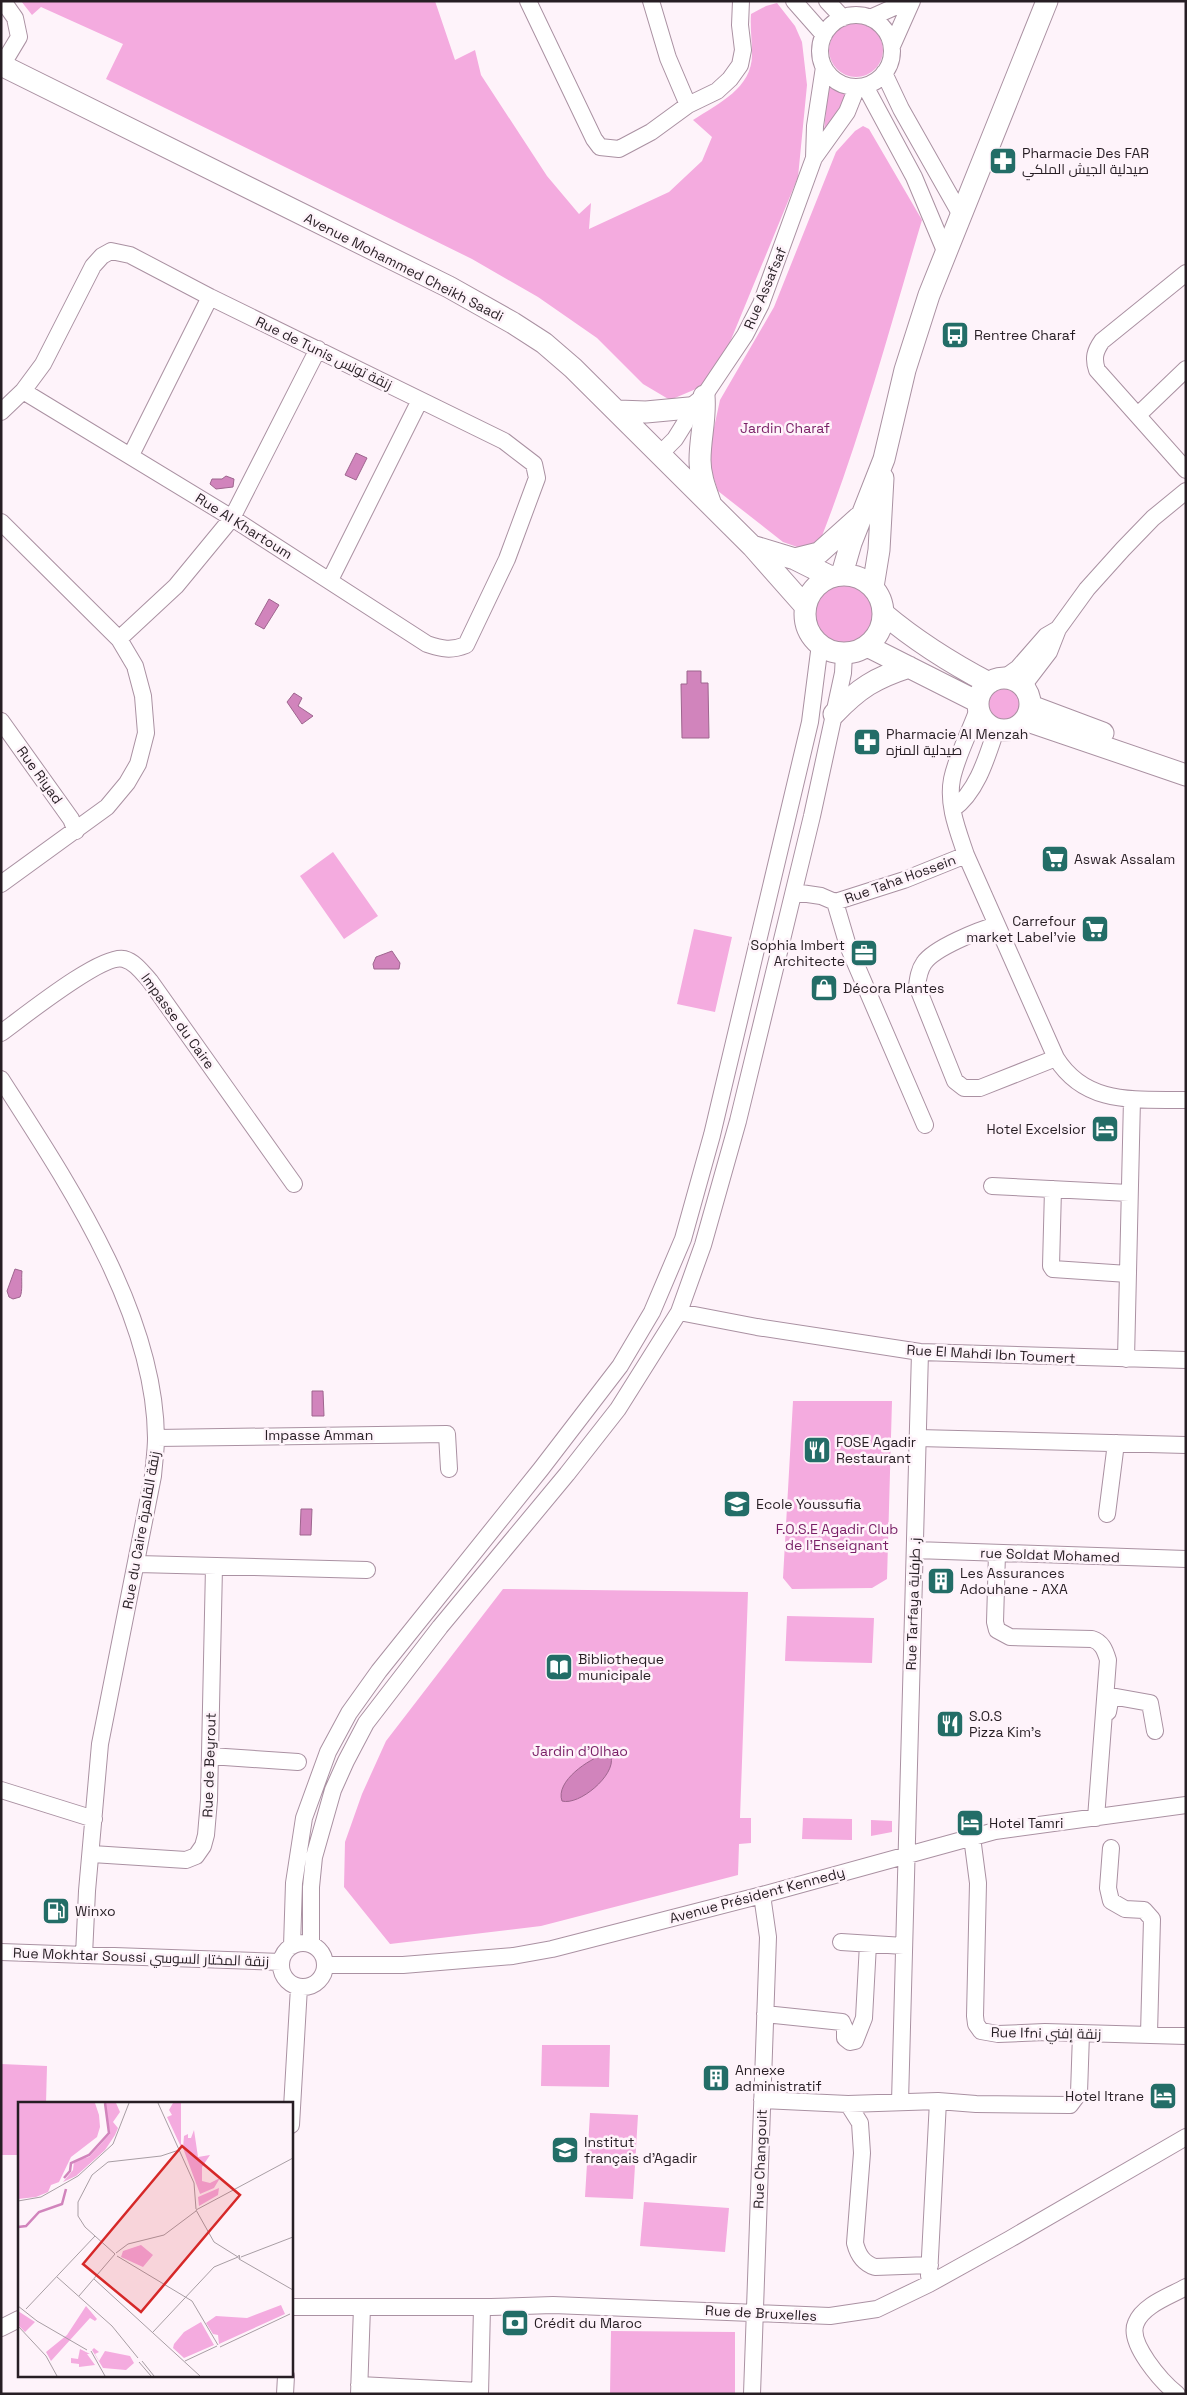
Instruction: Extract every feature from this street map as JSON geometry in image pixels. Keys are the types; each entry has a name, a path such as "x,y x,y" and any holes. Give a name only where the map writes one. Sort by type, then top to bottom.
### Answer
{"main road":[{"path":"836,576 884,459 906,370 945,251 1047,1"},
{"name":"Avenue Mohammed Cheikh Saadi","path":"2,66 440,283 514,323 544,343 618,411 752,546 805,606"},
{"path":"618,411 646,412 696,402 706,414 700,461 703,483 712,507"},
{"path":"874,587 879,550 884,459"},
{"path":"795,559 819,553 862,515"},
{"name":"Avenue Mohammed Cheikh Saadi","path":"752,546 795,559 836,576"},
{"path":"836,576 859,577 874,587 881,599 884,614 879,632 867,646 844,654 826,649 820,644 807,627 805,606 812,590 823,581 836,576"},
{"path":"884,614 916,640 958,667 1005,682 1029,695 1028,713 1012,730 996,730 984,722 978,706 984,688 1005,682"},
{"path":"867,646 978,706"},
{"path":"834,714 854,693 868,683 909,667"},
{"path":"1028,713 1186,760"},
{"path":"1028,713 1186,774"}],"street":[{"path":"2,66 19,37 15,18 3,1"},
{"path":"528,1 587,127 600,147 618,149 651,132 688,105 717,91 730,79 740,65 743,50 740,25 741,1"},
{"path":"651,1 668,58 688,105"},
{"path":"794,1 824,35"},
{"path":"827,1 843,18"},
{"path":"870,18 910,1"},
{"path":"892,46 888,34 880,24 870,18 852,15 832,25 824,35 820,51 824,67 832,78 843,85 861,86 876,81 884,73 891,60 892,46 910,1"},
{"name":"Rue Assafsaf","path":"814,158 815,126 824,67"},
{"path":"884,73 901,109 961,215"},
{"path":"861,86 914,177 945,251"},
{"name":"Rue Assafsaf","path":"660,454 675,439 696,402 745,335 761,304 814,158 847,112 861,86"},
{"name":"Rue de Tunis زنقة تونس","path":"1,412 23,391 43,364 93,266 106,253 116,251 130,256 210,297 318,348 504,441 527,458 536,471 537,478 507,559 466,645"},
{"path":"1186,273 1102,340 1097,348 1094,363 1097,370 1186,470"},
{"path":"131,456 210,297"},
{"path":"119,639 176,586 232,518 318,348"},
{"path":"1138,415 1186,369"},
{"name":"Rue Al Khartoum","path":"23,391 232,518 427,644 443,650 455,650 466,645"},
{"path":"330,580 420,400"},
{"path":"1005,682 1049,652 1058,629 1087,589 1153,518 1186,491"},
{"path":"1,522 119,639 135,666 143,696 146,733 138,764 127,783 107,807 1,884"},
{"path":"292,1946 294,1883 304,1818 328,1752 349,1713 379,1671 560,1446 620,1366 652,1312 683,1239 712,1135 810,722 820,644"},
{"path":"311,1944 314,1857 333,1790 366,1723 440,1627 567,1474 612,1416 679,1312 704,1245 738,1120 794,892 834,714 844,654"},
{"path":"978,706 952,779 955,824 966,855 1056,1058 1070,1078 1079,1084 1111,1096 1186,1100"},
{"name":"Rue Riyad","path":"1,721 71,818 76,831"},
{"path":"953,809 970,792 987,759 996,730"},
{"name":"Rue Taha Hossein","path":"925,1125 848,946 835,902 904,880 966,855"},
{"path":"794,892 820,896 835,902"},
{"path":"998,925 985,928 928,958 919,974 918,986 955,1080 964,1088 980,1088 1056,1058"},
{"name":"Impasse du Caire","path":"1,1033 94,967 114,958 125,959 137,966 150,981 294,1184"},
{"name":"Rue du Caire زنقة القاهرة","path":"1,1079 75,1200 116,1275 128,1306 151,1389 156,1438 153,1476 137,1564 100,1744 92,1854 87,1892 84,1955"},
{"path":"1126,1359 1132,1098"},
{"path":"992,1186 1130,1192"},
{"path":"1054,1189 1051,1266 1053,1269 1128,1274"},
{"name":"Rue El Mahdi Ibn Toumert","path":"679,1312 757,1327 920,1352 1186,1360"},
{"name":"Rue Tarfaya ز. طرفاية","path":"900,2102 920,1352"},
{"name":"Impasse Amman","path":"156,1438 447,1434 449,1469"},
{"path":"918,1438 1186,1445"},
{"path":"1107,1514 1116,1443"},
{"name":"rue Soldat Mohamed","path":"915,1550 1186,1559"},
{"path":"997,1553 995,1622 1002,1634 1010,1637 1092,1639 1098,1641 1105,1652 1108,1660 1100,1817"},
{"path":"137,1564 367,1570"},
{"name":"Rue de Beyrout","path":"92,1854 175,1861 186,1860 196,1856 202,1846 206,1835 210,1756 214,1567"},
{"path":"1100,1817 1108,1708 1111,1696 1150,1702 1155,1731"},
{"path":"210,1756 298,1762"},
{"path":"1,1790 94,1819"},
{"name":"Avenue Président Kennedy","path":"326,1965 428,1964 513,1956 552,1949 762,1895 995,1831 1186,1805"},
{"name":"Rue Ifni زنقة إفني","path":"972,1838 978,1883 976,2016 978,2028 981,2031 998,2034 1149,2034 1186,2036"},
{"path":"1111,1848 1110,1898 1119,1907 1144,1910 1152,1919 1149,2034"},
{"name":"Rue Changouit","path":"752,2394 768,1937 762,1895"},
{"path":"841,1942 904,1946"},
{"path":"301,1943 311,1944 319,1948 324,1956 326,1965 322,1977 315,1984 299,1987 289,1982 282,1973 281,1962 284,1953 292,1946 301,1943"},
{"path":"765,2014 842,2022 845,2029 845,2038 850,2042 856,2041 864,2018 868,1944"},
{"name":"Rue Mokhtar Soussi زنقة المختار السوسي","path":"1,1952 281,1962"},
{"path":"292,2108 299,1987"},
{"path":"762,2100 848,2104 938,2101 976,2104 1070,2105 1079,2093 1081,2034"},
{"path":"929,2284 938,2101"},
{"path":"848,2104 860,2123 862,2152 855,2243 857,2254 869,2265 875,2267 930,2265"},
{"name":"Rue de Bruxelles","path":"292,2307 561,2305 830,2316 877,2309 929,2284 1186,2137"},
{"path":"1177,2394 1156,2372 1142,2352 1134,2331 1136,2322 1145,2311 1186,2287"},
{"path":"362,2307 359,2390 480,2392 482,2307"},
{"path":"1,2328 18,2320"},
{"path":"285,2394 286,2378"}],"green space":[{"path":"21,1 435,1 455,60 475,50 481,75 547,176 579,214 591,203 589,229 669,192 702,161 712,137 693,120 723,101 741,85 751,65 751,14 766,6 777,3 795,26 802,42 807,85 798,177 728,347 703,386 670,400 643,384 597,338 538,297 472,259 106,79 123,44 41,7 32,15"},
{"path":"856,23 866,25 875,31 881,40 883,50 881,60 875,69 866,75 856,77 846,75 837,69 831,60 829,50 831,40 837,31 846,25"},
{"path":"828,87 848,95 824,131"},
{"name":"Jardin Charaf","path":"863,126 869,129 922,220 874,382 835,502 820,541 800,548 783,542 718,491 711,469 710,446 720,400 774,307 836,152 855,131"},
{"path":"839,583 851,583 867,592 874,602 876,614 874,626 867,636 851,645 839,645 828,640 819,631 814,620 814,608 819,597 828,588"},
{"path":"1010,684 1017,687 1023,693 1026,704 1025,712 1017,721 1010,724 1002,724 995,721 987,712 986,700 989,693 998,685"},
{"path":"333,852 378,916 344,939 300,876"},
{"path":"694,929 732,937 715,1012 677,1004"},
{"name":"F.O.S.E Agadir Club de l'Enseignant","path":"793,1401 892,1401 887,1579 872,1588 792,1589 783,1578"},
{"name":"Jardin d'Olhao","path":"503,1589 748,1592 740,1818 751,1818 751,1843 739,1844 738,1875 541,1926 390,1944 344,1887 345,1842 362,1794 386,1741"},
{"path":"787,1616 874,1618 872,1663 785,1661"},
{"path":"803,1818 852,1819 852,1840 802,1839"},
{"path":"871,1820 892,1821 892,1832 871,1836"},
{"path":"542,2045 610,2045 609,2087 541,2086"},
{"path":"1,2064 47,2066 46,2102 18,2102 18,2155 1,2155"},
{"path":"590,2113 638,2115 633,2199 585,2197"},
{"path":"644,2202 729,2208 725,2252 640,2246"},
{"path":"611,2331 735,2332 735,2394 610,2394"}],"shaded area":[{"path":"356,453 367,458 356,480 345,475"},
{"path":"226,476 234,479 233,487 216,489 210,484 212,479 222,479"},
{"path":"269,599 279,605 264,629 255,624"},
{"path":"687,671 701,671 701,683 708,683 709,738 682,738 681,684 687,684"},
{"path":"294,693 302,698 298,706 313,716 302,724 287,702"},
{"path":"392,951 400,963 399,969 374,969 373,964 376,957"},
{"path":"15,1269 22,1271 22,1288 20,1297 13,1299 9,1297 7,1291"},
{"path":"312,1391 323,1391 324,1416 312,1416"},
{"path":"301,1509 312,1509 311,1535 300,1535"},
{"path":"605,1754 611,1757 611,1764 608,1772 595,1788 578,1799 562,1801 561,1793 568,1779 583,1766"}],"place":[{"name":"Pharmacie Des FAR صيدلية الجيش الملكي","path":"1003,161"},
{"name":"Rentree Charaf","path":"955,335"},
{"name":"Pharmacie Al Menzah صيدلية المنزه","path":"867,742"},
{"name":"Aswak Assalam","path":"1055,859"},
{"name":"Carrefour market Label'vie","path":"1095,929"},
{"name":"Sophia Imbert Architecte","path":"864,953"},
{"name":"Décora Plantes","path":"824,988"},
{"name":"Hotel Excelsior","path":"1105,1129"},
{"name":"FOSE Agadir Restaurant","path":"817,1450"},
{"name":"Ecole Youssufia","path":"737,1504"},
{"name":"Les Assurances Adouhane - AXA","path":"941,1581"},
{"name":"Bibliotheque municipale","path":"559,1667"},
{"name":"S.O.S Pizza Kim's","path":"950,1724"},
{"name":"Hotel Tamri","path":"970,1823"},
{"name":"Winxo","path":"56,1911"},
{"name":"Annexe administratif","path":"716,2078"},
{"name":"Hotel Itrane","path":"1163,2096"},
{"name":"Institut français d’Agadir","path":"565,2150"},
{"name":"Crédit du Maroc","path":"515,2323"}]}
